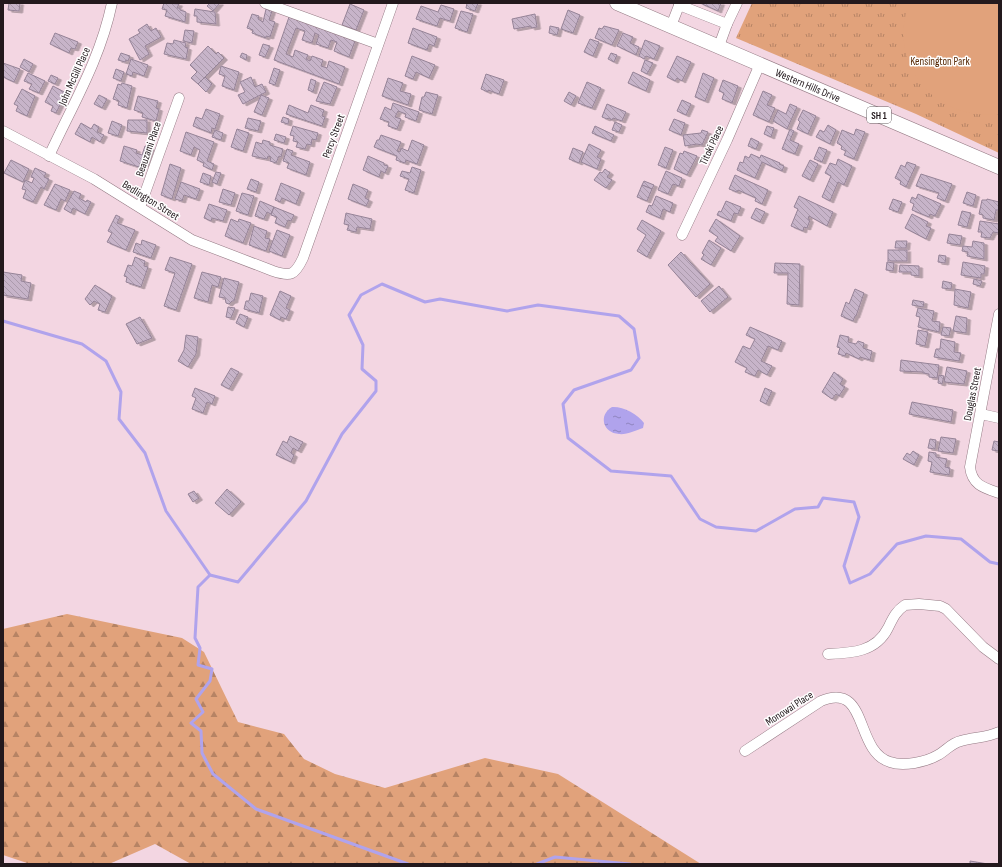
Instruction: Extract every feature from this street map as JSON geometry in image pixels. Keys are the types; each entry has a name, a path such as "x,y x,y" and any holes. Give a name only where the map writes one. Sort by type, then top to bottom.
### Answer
{"highway":[{"name":"Western Hills Drive","path":"617,3 999,167"}],"street":[{"name":"John McGill Place","path":"49,156 78,100 96,59 103,39 112,3"},
{"path":"265,3 378,44"},
{"name":"Percy Street","path":"291,274 296,270 303,258 393,3"},
{"path":"718,46 737,3"},
{"path":"671,26 680,4 727,24"},
{"name":"Titoki Place","path":"682,235 728,140 760,64"},
{"name":"Beauzami Place","path":"140,207 179,98"},
{"name":"Bedlington Street","path":"3,131 94,179 192,240 273,271 286,275 291,274"},
{"name":"Douglas Street","path":"999,314 981,414 971,459 972,477 980,486 999,493"},
{"path":"981,414 999,418"},
{"path":"828,654 852,654 870,646 886,633 896,612 901,608 919,604 934,604 946,610 976,641 999,659"},
{"name":"Monowai Place","path":"745,751 821,700 831,696 841,697 850,701 855,708 872,749 880,758 891,763 904,764 920,761 937,756 953,744 961,741 989,737 999,732"}],"green space":[{"name":"Kensington Park","path":"752,3 999,3 999,153 916,114 736,38"},
{"path":"909,3 999,3 999,114 976,114 955,108 937,98 922,84 911,67 905,47 904,26"},
{"path":"67,614 182,638 204,652 238,722 284,734 304,759 335,774 385,788 485,758 558,774 701,864 191,864 155,844 109,864 30,864 3,855 3,629"}],"water":[{"path":"612,407 625,409 634,414 644,423 643,428 622,434 614,433 609,430 604,423 604,419 605,414"}],"building":[{"path":"9,3 20,3 19,11 8,10"},
{"path":"164,3 179,4 177,8 180,8 180,10 186,12 185,22 165,16 167,10 162,9"},
{"path":"210,3 220,3 213,11 207,6"},
{"path":"467,3 478,3 475,11 466,8"},
{"path":"700,3 721,3 718,11"},
{"path":"350,4 364,10 356,30 342,25"},
{"path":"441,5 454,9 450,21 440,18 437,26 416,19 421,6 438,12"},
{"path":"195,9 215,12 216,24 197,22 197,16 194,16"},
{"path":"266,9 272,11 269,20 275,22 270,37 266,36 266,38 252,33 253,30 247,28 252,14 259,16 258,19 263,22"},
{"path":"568,10 580,15 573,33 561,29"},
{"path":"461,11 473,14 467,32 455,28"},
{"path":"535,14 537,27 531,28 531,26 514,29 512,19"},
{"path":"289,17 355,41 349,57 334,51 337,42 331,40 328,48 316,44 319,35 315,33 312,43 302,40 305,31 296,28 286,54 293,57 295,50 308,55 306,59 310,61 312,56 323,60 321,66 327,68 329,61 345,67 339,84 274,60"},
{"path":"147,24 151,31 156,28 161,37 145,46 149,54 140,60 129,39 140,33 138,30"},
{"path":"550,26 559,28 557,35 549,33"},
{"path":"604,26 619,30 612,45 595,38 599,28 602,29"},
{"path":"413,28 437,37 434,46 429,44 427,50 408,43"},
{"path":"185,30 194,31 192,43 183,41"},
{"path":"55,33 78,42 75,49 71,48 69,53 50,44"},
{"path":"623,33 633,37 630,43 639,47 636,55 617,46"},
{"path":"590,39 599,42 593,56 584,52"},
{"path":"174,40 186,43 185,47 188,48 186,59 164,54 167,43 173,44"},
{"path":"645,40 660,46 654,59 646,56 644,59 639,56"},
{"path":"263,44 270,46 265,57 259,55"},
{"path":"208,46 216,54 218,52 224,58 198,84 191,78 197,72 190,65"},
{"path":"121,53 130,56 128,61 126,60 125,62 118,60"},
{"path":"242,53 247,55 246,60 240,57"},
{"path":"611,53 617,55 614,62 608,59"},
{"path":"412,56 435,65 429,78 416,72 413,79 405,76"},
{"path":"677,56 691,62 682,81 677,78 675,81 667,77"},
{"path":"24,59 33,64 29,72 20,67"},
{"path":"131,59 148,65 144,76 133,72 132,76 126,74"},
{"path":"645,60 653,63 647,74 641,71"},
{"path":"3,63 20,69 14,82 3,77"},
{"path":"221,66 239,72 234,90 222,86 225,76 219,74"},
{"path":"274,68 280,70 275,85 269,83"},
{"path":"116,69 124,72 121,81 113,78"},
{"path":"633,72 650,80 646,91 628,83"},
{"path":"28,73 45,81 39,93 29,89 32,84 24,81"},
{"path":"703,73 714,78 705,101 695,97"},
{"path":"486,74 504,80 499,94 481,89"},
{"path":"51,75 58,78 55,84 48,81"},
{"path":"205,77 212,84 206,92 198,84"},
{"path":"251,77 255,87 262,84 266,92 243,104 238,95 245,92 240,82"},
{"path":"388,78 403,83 400,91 411,94 408,105 382,96"},
{"path":"311,79 316,81 313,92 308,90"},
{"path":"723,80 738,86 732,103 722,99 724,93 719,91"},
{"path":"324,82 337,87 330,104 316,101"},
{"path":"587,82 601,88 592,108 578,103"},
{"path":"122,83 132,86 127,108 118,105 119,101 113,99 118,84 121,85"},
{"path":"53,86 66,93 56,113 51,111 53,106 45,102"},
{"path":"22,89 35,96 27,116 16,111 18,106 14,104"},
{"path":"763,91 772,95 767,105 775,108 769,122 753,115"},
{"path":"426,92 438,95 432,114 419,110 422,97 424,97"},
{"path":"569,92 576,96 571,105 564,101"},
{"path":"99,95 107,99 102,108 94,104"},
{"path":"261,95 269,98 262,115 254,112"},
{"path":"138,96 158,101 156,108 159,109 156,121 142,117 143,113 134,110"},
{"path":"682,100 691,104 686,115 677,111"},
{"path":"393,103 419,112 416,121 405,117 406,114 398,111 395,117 401,119 397,129 388,126 389,122 380,119 385,107 391,110"},
{"path":"607,104 626,112 622,121 602,117"},
{"path":"790,104 797,107 787,129 773,121 778,110 786,114"},
{"path":"289,105 308,113 311,105 324,110 322,116 325,117 322,126 286,114"},
{"path":"206,109 220,114 215,129 212,128 211,133 193,126 196,117 202,119"},
{"path":"803,110 816,116 808,134 797,129 800,122 798,120"},
{"path":"283,117 289,119 288,124 281,122"},
{"path":"248,118 261,121 258,131 245,128"},
{"path":"674,119 685,123 681,135 669,130"},
{"path":"128,120 147,120 147,133 127,131"},
{"path":"112,121 122,125 118,136 108,133"},
{"path":"615,122 622,125 619,132 612,130"},
{"path":"81,123 91,129 94,124 99,127 97,132 104,135 100,142 92,137 90,142 75,134"},
{"path":"828,125 836,130 830,144 816,137 820,130 824,132"},
{"path":"293,126 318,133 316,140 312,139 311,145 307,144 305,149 296,147 298,142 293,141 294,136 290,135"},
{"path":"595,126 614,135 611,141 592,133"},
{"path":"767,126 774,128 771,137 764,134"},
{"path":"237,129 249,133 243,151 231,147"},
{"path":"790,129 794,131 790,140 799,144 795,154 782,149"},
{"path":"856,129 865,132 854,159 844,155 846,151 841,149 842,146 837,143 842,130 854,135"},
{"path":"215,130 223,133 221,140 212,137"},
{"path":"702,130 708,132 702,145 697,144 685,146 683,135 701,133"},
{"path":"186,132 214,142 207,161 214,164 212,170 203,166 204,163 197,160 200,150 194,147 191,155 180,151"},
{"path":"276,134 286,137 284,143 274,140"},
{"path":"381,135 401,142 397,151 400,152 401,148 408,151 412,140 424,145 417,164 406,160 405,163 396,160 397,156 374,147"},
{"path":"751,138 759,142 756,149 748,146"},
{"path":"263,140 270,142 270,145 283,149 281,157 279,156 276,163 270,161 271,157 268,156 267,159 252,156 256,142 262,144"},
{"path":"589,144 601,150 597,157 601,159 597,169 581,162"},
{"path":"124,146 137,150 136,153 142,155 145,146 151,148 145,165 140,163 139,167 120,161"},
{"path":"665,147 673,150 666,168 658,165"},
{"path":"819,147 827,150 822,162 814,159"},
{"path":"573,148 583,152 579,163 569,159"},
{"path":"287,149 293,151 291,155 310,162 306,175 287,168 289,163 283,161"},
{"path":"684,151 697,156 687,175 674,169 680,153 683,154"},
{"path":"751,154 760,158 761,155 780,163 779,164 784,166 782,171 762,162 755,178 737,170 740,162 743,163 745,156 749,158"},
{"path":"368,156 388,166 385,173 381,171 379,177 363,170"},
{"path":"838,159 852,166 844,185 838,182 830,201 822,197 831,176 825,173 830,163 836,165"},
{"path":"11,160 29,169 23,182 4,173"},
{"path":"810,160 818,164 810,180 802,176"},
{"path":"907,162 916,165 906,187 900,184 901,181 895,178 901,165 905,167"},
{"path":"170,164 181,168 172,199 161,195"},
{"path":"412,167 421,170 414,193 405,190 409,179 400,176 402,171 410,173"},
{"path":"35,168 46,173 44,177 49,179 44,189 41,187 33,202 23,198 26,190 22,189 25,180 32,183 34,178 31,177"},
{"path":"605,169 610,173 607,177 612,180 606,188 594,180 600,172 602,173"},
{"path":"666,171 682,178 679,186 673,184 668,194 658,190"},
{"path":"216,172 221,173 217,184 212,182"},
{"path":"203,173 211,176 209,185 200,182"},
{"path":"921,174 952,184 945,201 937,198 939,193 916,186"},
{"path":"735,175 768,190 762,204 755,201 756,198 738,190 737,192 729,189"},
{"path":"251,179 259,182 256,192 247,189"},
{"path":"644,181 654,185 652,189 642,185"},
{"path":"181,182 200,189 196,199 184,195 182,201 175,199"},
{"path":"281,183 301,191 296,204 282,198 280,202 275,200"},
{"path":"55,184 70,190 65,201 61,199 56,210 44,205"},
{"path":"353,184 368,190 365,198 369,200 366,206 348,199"},
{"path":"642,185 652,189 647,201 637,197"},
{"path":"223,189 235,193 231,205 219,202"},
{"path":"74,191 81,194 79,198 86,202 87,200 91,202 85,214 73,208 71,213 64,209"},
{"path":"967,192 976,195 973,206 963,203"},
{"path":"242,193 254,196 248,215 236,211"},
{"path":"918,194 941,204 935,216 930,214 929,217 912,210 914,204 910,202 912,197 916,199"},
{"path":"656,196 673,203 670,212 663,209 660,218 646,212 649,205 652,206"},
{"path":"799,196 833,212 827,226 809,216 808,219 810,220 807,228 804,227 803,231 791,226 798,209 794,207"},
{"path":"893,199 902,202 898,212 889,209"},
{"path":"987,199 999,202 999,210 996,210 994,220 983,218 983,215 979,214 982,200"},
{"path":"260,201 274,207 271,214 267,212 264,219 255,216"},
{"path":"726,201 741,207 738,214 734,213 731,221 717,215 719,211 721,212"},
{"path":"209,204 227,210 223,221 212,218 211,221 204,218"},
{"path":"274,207 294,215 291,221 288,220 285,227 275,223 277,217 271,215"},
{"path":"756,208 765,212 760,222 751,218"},
{"path":"962,211 971,213 967,227 958,225"},
{"path":"346,213 372,219 370,229 357,227 356,232 347,230 349,225 344,224"},
{"path":"912,214 928,222 926,226 931,228 926,239 905,228"},
{"path":"116,215 120,217 117,223 135,230 126,250 107,242 112,233 108,231"},
{"path":"231,219 238,222 239,219 251,223 243,243 225,236"},
{"path":"716,219 740,236 731,251 715,241 718,237 709,231"},
{"path":"642,220 661,231 647,257 637,251 646,235 637,229"},
{"path":"980,221 999,224 999,233 993,232 990,238 981,237 982,232 978,232"},
{"path":"254,226 267,231 265,238 270,239 266,251 249,245"},
{"path":"277,230 290,235 282,256 269,251"},
{"path":"949,234 962,236 960,245 947,243"},
{"path":"142,240 156,245 151,258 133,252 136,243 141,245"},
{"path":"709,240 721,248 711,265 701,259 704,255 702,253"},
{"path":"896,241 907,241 906,248 895,248"},
{"path":"973,241 984,243 984,259 967,256 968,252 962,251 963,246 972,247"},
{"path":"888,250 907,250 907,261 888,261"},
{"path":"681,252 710,284 696,297 668,265"},
{"path":"939,255 946,256 945,263 938,262"},
{"path":"135,257 145,261 144,266 148,267 141,287 126,282 127,277 124,276 128,265 132,266"},
{"path":"170,257 192,264 176,310 164,306 175,273 165,270"},
{"path":"887,262 894,263 893,271 886,270"},
{"path":"963,262 985,266 984,274 981,274 981,278 961,275"},
{"path":"775,263 800,264 799,305 787,304 788,273 774,273"},
{"path":"900,265 919,266 919,276 911,275 911,272 899,272"},
{"path":"3,272 22,275 21,281 31,283 28,299 3,295"},
{"path":"202,272 221,277 218,287 212,285 208,302 194,298"},
{"path":"224,278 239,282 234,301 229,304 226,303 225,298 219,297"},
{"path":"974,279 982,281 980,286 973,284"},
{"path":"943,281 952,283 951,289 942,288"},
{"path":"95,285 112,296 105,312 98,310 100,304 94,301 90,305 85,299"},
{"path":"719,286 728,297 710,312 701,301"},
{"path":"855,289 864,293 853,321 841,316 846,302 849,304"},
{"path":"955,289 971,292 968,308 954,305"},
{"path":"280,291 291,296 286,308 290,310 286,319 281,317 280,320 270,315"},
{"path":"251,293 263,296 259,313 244,309 246,301 249,301"},
{"path":"913,300 924,302 923,307 912,305"},
{"path":"228,307 235,308 231,318 226,317"},
{"path":"918,308 934,311 932,321 940,322 939,332 918,327 920,317 916,316"},
{"path":"240,314 248,317 244,327 236,323"},
{"path":"956,316 967,318 966,333 953,331"},
{"path":"140,317 152,338 137,344 126,324"},
{"path":"750,327 782,341 778,350 768,346 761,361 772,366 767,375 758,370 755,376 745,372 747,368 735,362 743,346 750,349 755,339 746,335"},
{"path":"943,327 951,328 949,336 941,335"},
{"path":"918,330 928,332 925,346 916,344"},
{"path":"186,335 198,337 196,354 188,367 178,361 184,350"},
{"path":"840,335 849,337 848,342 856,344 858,341 864,343 863,348 872,351 870,360 860,357 859,359 846,353 845,356 838,354 840,348 837,347"},
{"path":"941,339 955,342 954,352 961,353 959,361 934,357 936,349 940,349"},
{"path":"901,360 939,365 937,378 929,377 929,374 923,372 900,371"},
{"path":"947,367 967,371 964,384 944,382"},
{"path":"231,368 239,372 229,389 221,385"},
{"path":"834,372 843,379 840,384 845,387 839,396 836,394 832,399 822,392"},
{"path":"939,375 944,376 942,384 938,383"},
{"path":"195,388 215,396 212,404 207,402 203,413 192,409 196,398 192,396"},
{"path":"765,388 772,391 766,404 760,401"},
{"path":"912,402 953,410 951,422 909,414"},
{"path":"290,436 303,442 298,451 293,448 291,453 294,455 291,462 276,455 283,441 287,443"},
{"path":"941,437 956,439 953,453 938,451"},
{"path":"930,439 936,440 935,449 928,448"},
{"path":"994,441 999,442 999,451 992,450"},
{"path":"913,451 919,455 914,465 903,459 907,453 910,455"},
{"path":"929,452 936,453 936,457 947,459 945,467 950,468 949,475 930,472 932,462 928,461"},
{"path":"227,489 241,502 229,515 215,503"},
{"path":"194,491 199,498 193,502 188,494"},
{"path":"970,861 988,864 970,864"}],"waterway":[{"path":"3,321 82,344 106,361 121,392 119,419 145,453 166,511 210,575 238,582 306,501 342,434 376,391 376,381 362,369 363,345 349,315 361,295 382,284 425,302 440,299 507,311 538,305 619,316 634,329 639,358 631,370 574,390 563,404 568,438 611,471 671,476 700,519 716,527 756,531 795,509 818,507 823,498 854,502 859,517 844,566 850,583 870,574 897,544 926,536 961,539 990,562 999,564"},
{"path":"210,575 198,587 195,638 200,648 198,665 212,669 210,681 196,699 203,712 191,723 201,731 202,753 213,774 256,809 408,864"},
{"path":"537,864 555,857 630,864"}]}
